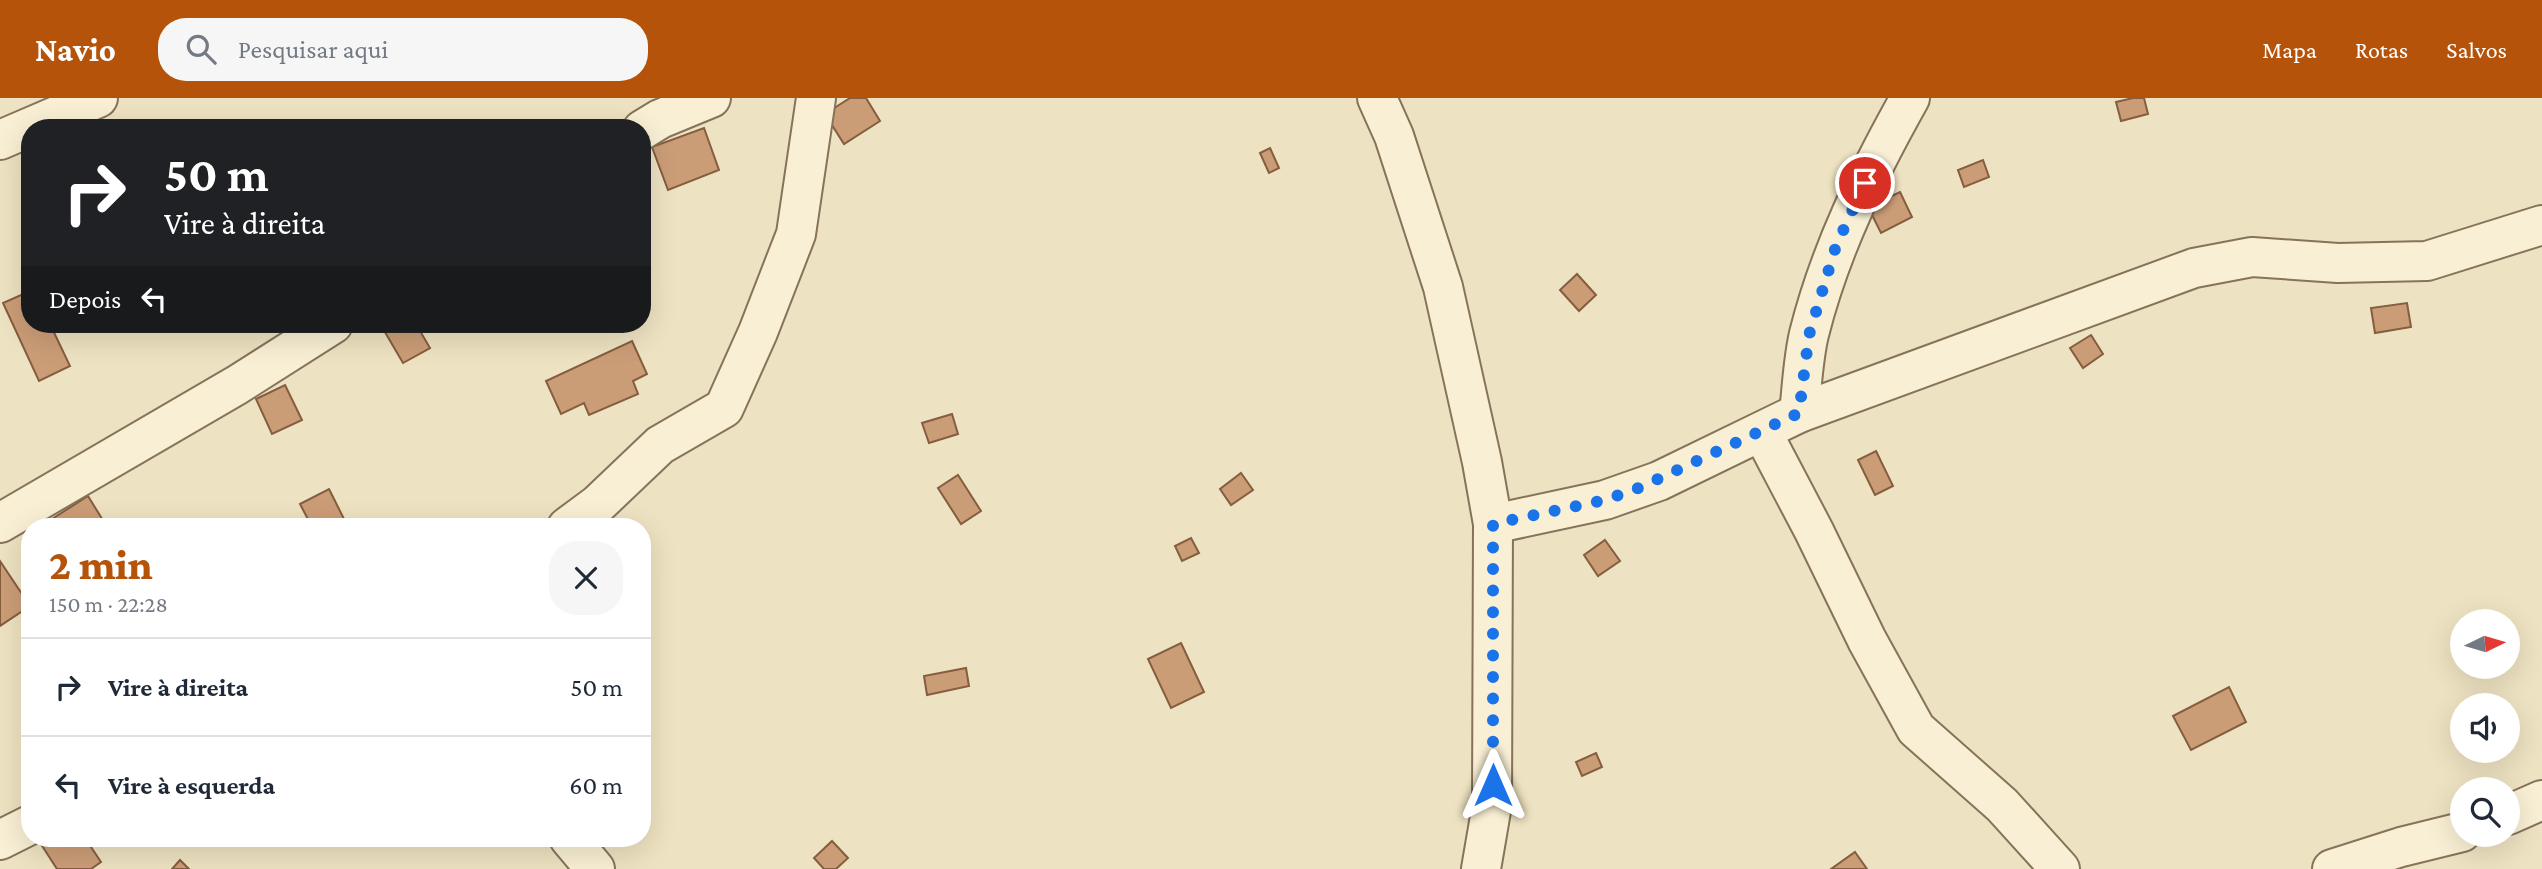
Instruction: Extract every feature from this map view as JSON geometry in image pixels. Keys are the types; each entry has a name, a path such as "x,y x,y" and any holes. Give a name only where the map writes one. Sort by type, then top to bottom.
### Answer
{"street":[{"path":"49,119 98,98"},
{"path":"651,124 711,98"},
{"path":"579,518 598,504 660,444 724,408 758,332 796,234 816,98"},
{"path":"1377,98 1394,136 1443,288 1493,524 1492,806 1481,869"},
{"path":"1799,413 1809,335 1836,246 1874,162 1910,98"},
{"path":"0,140 21,131"},
{"path":"1493,524 1605,500 1659,481 1799,413 2194,268 2252,257 2338,263 2427,261 2542,225"},
{"path":"9,508 237,385 319,333"},
{"path":"1762,432 1867,640 1916,729 2002,805 2060,869"},
{"path":"2520,810 2542,800"},
{"path":"0,840 21,830"},
{"path":"2332,869 2390,850 2450,835"},
{"path":"577,847 595,869"}],"building":[{"path":"850,98 866,98 880,121 844,144 825,114"},
{"path":"2144,98 2148,114 2121,121 2116,102"},
{"path":"704,128 719,170 668,190 652,147"},
{"path":"1270,148 1279,168 1269,173 1260,153"},
{"path":"1983,160 1989,177 1964,187 1958,170"},
{"path":"1900,192 1912,217 1881,233 1868,207"},
{"path":"1577,274 1596,295 1579,311 1560,290"},
{"path":"21,295 21,333 54,333 70,366 39,381 3,303"},
{"path":"2407,303 2411,327 2375,333 2371,308"},
{"path":"386,333 421,333 430,348 403,363"},
{"path":"2091,335 2103,354 2083,368 2070,348"},
{"path":"632,341 647,374 633,381 638,394 589,415 584,403 561,414 546,381"},
{"path":"285,385 302,420 272,434 256,399"},
{"path":"952,414 958,434 929,443 922,423"},
{"path":"1876,451 1893,486 1875,495 1858,460"},
{"path":"1241,473 1253,490 1231,505 1220,489"},
{"path":"958,475 981,511 961,524 938,488"},
{"path":"329,489 344,518 307,518 300,504"},
{"path":"88,496 102,518 54,518"},
{"path":"1191,538 1199,553 1182,561 1175,546"},
{"path":"1605,540 1620,561 1598,576 1584,555"},
{"path":"0,561 21,592 21,612 0,626"},
{"path":"1181,643 1204,692 1171,708 1148,659"},
{"path":"966,668 969,686 927,695 924,676"},
{"path":"2229,687 2246,722 2191,750 2173,716"},
{"path":"1596,753 1602,767 1582,776 1576,762"},
{"path":"832,841 848,858 836,869 824,869 814,858"},
{"path":"43,847 91,847 101,862 91,869 57,869"},
{"path":"1855,852 1867,869 1831,869"},
{"path":"180,860 189,869 172,869"}],"route":[{"path":"1493,785 1493,524 1605,500 1659,481 1799,413 1809,335 1836,246 1865,183"}]}
